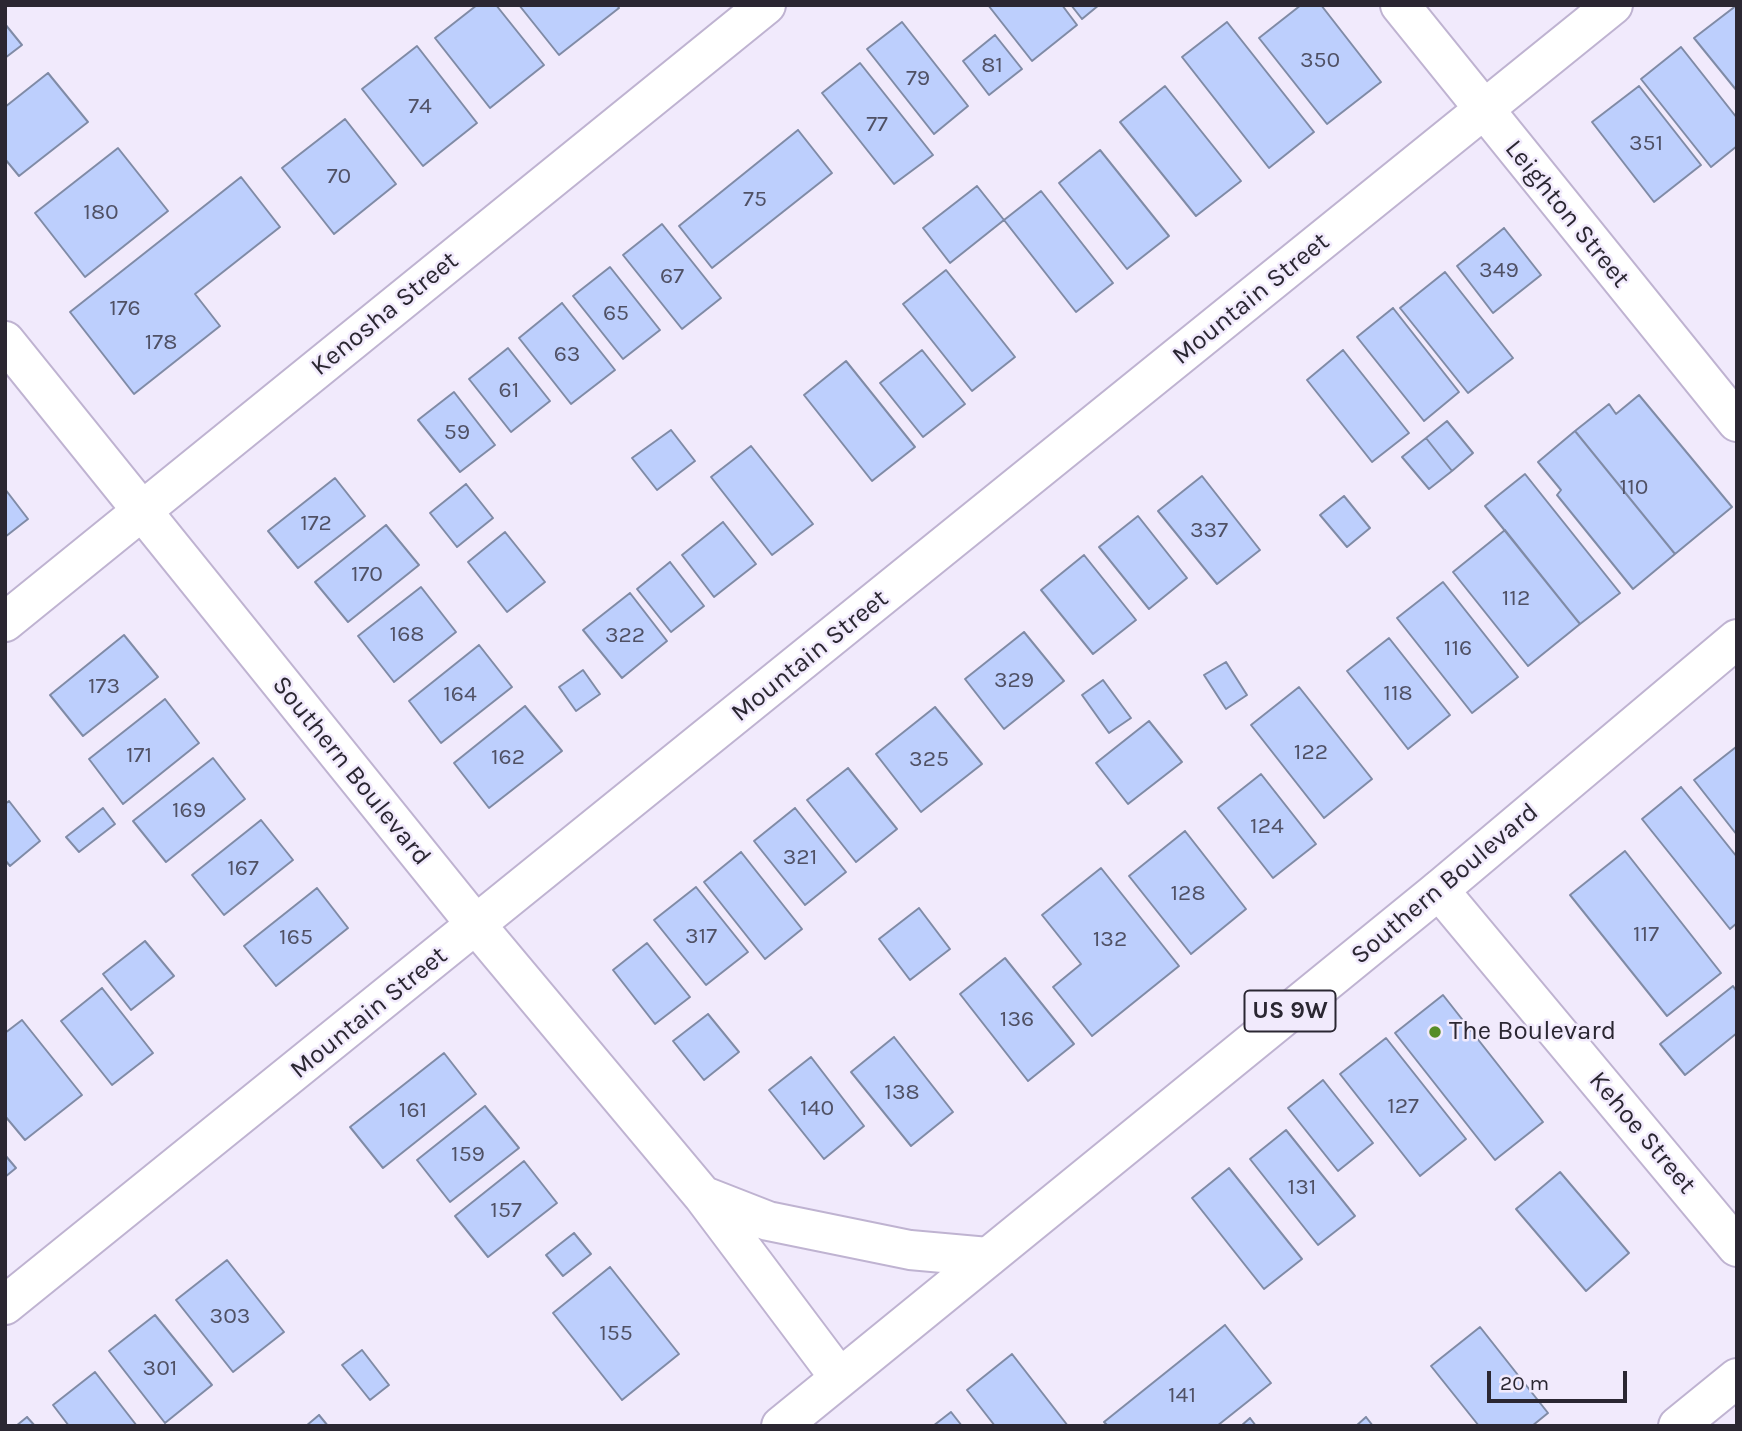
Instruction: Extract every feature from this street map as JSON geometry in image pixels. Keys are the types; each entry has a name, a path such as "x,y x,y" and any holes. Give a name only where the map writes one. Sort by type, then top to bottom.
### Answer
{"street":[{"name":"Leighton Street","path":"1400,5 1737,422"},
{"name":"Mountain Street","path":"5,1305 1613,5"},
{"name":"Kenosha Street","path":"5,622 141,513 742,12"},
{"name":"Southern Boulevard","path":"5,341 141,513 477,926 704,1196 839,1377 1439,890 1737,639"},
{"name":"Kehoe Street","path":"1439,890 1737,1247"},
{"name":"Southern Boulevard","path":"704,1196 768,1221 910,1250 988,1257"},
{"name":"US 9W","path":"780,1426 839,1377"},
{"path":"1678,1426 1737,1378"}],"building":[{"path":"477,5 496,5 544,65 490,108 435,38"},
{"path":"519,5 617,5 619,8 559,55"},
{"path":"988,5 1062,5 1077,25 1032,61"},
{"path":"1071,5 1099,5 1082,19"},
{"path":"1301,5 1321,5 1381,82 1327,124 1259,38"},
{"path":"1737,5 1737,91 1694,38"},
{"path":"902,22 968,106 934,134 867,49"},
{"path":"1227,22 1314,132 1269,168 1182,57"},
{"path":"5,24 22,45 5,58"},
{"path":"995,35 1022,69 989,95 963,61"},
{"path":"417,46 477,123 423,166 362,89"},
{"path":"1681,47 1737,118 1737,146 1711,167 1641,79"},
{"path":"860,63 933,155 894,184 822,93"},
{"path":"48,73 88,122 19,176 5,159 5,107"},
{"path":"1165,86 1241,181 1196,216 1120,122"},
{"path":"1639,86 1701,165 1654,202 1592,122"},
{"path":"345,119 396,184 334,234 282,168"},
{"path":"798,130 832,173 712,268 679,226"},
{"path":"118,148 168,211 85,277 35,213"},
{"path":"1100,150 1169,236 1127,269 1059,183"},
{"path":"241,177 280,227 195,294 220,326 134,394 70,312"},
{"path":"977,186 1004,220 950,263 923,228"},
{"path":"1041,191 1113,283 1076,312 1004,220"},
{"path":"662,224 721,298 682,329 623,255"},
{"path":"1504,228 1541,275 1493,313 1457,266"},
{"path":"610,267 660,330 623,359 573,296"},
{"path":"946,270 1015,357 972,391 903,304"},
{"path":"1445,272 1513,358 1468,393 1400,308"},
{"path":"562,303 615,370 571,404 519,338"},
{"path":"1393,308 1459,392 1424,421 1357,337"},
{"path":"508,348 550,401 511,432 469,379"},
{"path":"922,350 965,404 923,437 880,383"},
{"path":"1343,350 1409,433 1372,462 1307,380"},
{"path":"846,361 915,447 872,481 804,395"},
{"path":"454,392 495,445 460,472 418,420"},
{"path":"1639,395 1732,507 1675,554 1575,431 1609,404 1616,414"},
{"path":"1447,421 1473,453 1452,471 1426,438"},
{"path":"671,430 695,461 657,490 632,458"},
{"path":"1575,431 1675,554 1633,589 1557,495 1561,490 1538,462"},
{"path":"1426,438 1452,471 1429,489 1402,457"},
{"path":"751,446 813,524 772,555 711,477"},
{"path":"1525,474 1620,593 1580,624 1485,506"},
{"path":"1202,476 1260,550 1217,584 1158,511"},
{"path":"335,478 365,516 298,568 268,531"},
{"path":"466,484 493,518 457,547 430,513"},
{"path":"5,489 28,519 5,537"},
{"path":"1344,496 1370,528 1347,547 1320,515"},
{"path":"1138,516 1187,578 1149,609 1099,547"},
{"path":"723,522 756,564 714,597 682,555"},
{"path":"386,525 419,565 348,622 315,582"},
{"path":"1505,530 1580,624 1528,666 1453,572"},
{"path":"505,532 545,582 507,612 468,562"},
{"path":"1084,555 1136,620 1093,654 1041,590"},
{"path":"670,562 704,606 671,632 637,589"},
{"path":"1443,582 1518,677 1472,713 1397,618"},
{"path":"421,587 456,632 394,682 358,636"},
{"path":"630,593 667,641 622,678 583,630"},
{"path":"1024,632 1064,681 1004,729 965,679"},
{"path":"124,635 158,677 83,736 50,695"},
{"path":"1389,638 1450,715 1408,749 1347,671"},
{"path":"479,645 512,687 441,743 409,701"},
{"path":"1226,662 1247,695 1226,709 1204,675"},
{"path":"583,670 600,694 576,711 559,687"},
{"path":"1103,680 1131,718 1109,733 1082,695"},
{"path":"1299,687 1372,779 1324,818 1251,725"},
{"path":"165,699 199,743 123,804 89,759"},
{"path":"525,706 562,751 489,808 454,763"},
{"path":"935,707 982,764 921,812 876,754"},
{"path":"1149,721 1182,762 1128,804 1096,763"},
{"path":"1737,747 1737,835 1694,780"},
{"path":"213,758 245,799 166,862 133,821"},
{"path":"848,768 897,829 856,862 807,800"},
{"path":"1261,774 1316,844 1273,878 1218,808"},
{"path":"1681,787 1737,857 1737,923 1730,929 1642,819"},
{"path":"9,801 40,841 10,866 5,860 5,804"},
{"path":"103,808 115,824 79,852 66,837"},
{"path":"795,808 846,872 805,905 754,841"},
{"path":"261,820 293,860 224,915 192,875"},
{"path":"1185,831 1246,909 1191,954 1129,876"},
{"path":"1625,851 1721,973 1667,1016 1570,895"},
{"path":"741,852 802,929 765,959 704,882"},
{"path":"1101,868 1179,966 1092,1036 1053,987 1081,964 1042,915"},
{"path":"696,887 748,952 706,985 654,920"},
{"path":"317,888 348,928 276,986 244,946"},
{"path":"919,908 950,949 910,980 879,939"},
{"path":"145,941 174,976 131,1010 103,974"},
{"path":"647,943 690,997 655,1024 613,970"},
{"path":"1005,958 1074,1044 1028,1081 960,994"},
{"path":"1733,986 1737,992 1737,1033 1685,1075 1660,1044"},
{"path":"102,988 153,1053 112,1085 61,1021"},
{"path":"1443,995 1543,1122 1495,1160 1395,1033"},
{"path":"708,1014 739,1052 704,1080 673,1041"},
{"path":"22,1020 82,1095 25,1140 5,1116 5,1033"},
{"path":"894,1037 953,1112 911,1146 851,1072"},
{"path":"1386,1038 1466,1139 1420,1176 1340,1074"},
{"path":"444,1053 476,1094 383,1168 350,1127"},
{"path":"811,1057 864,1126 824,1159 769,1090"},
{"path":"1323,1080 1373,1143 1338,1171 1288,1108"},
{"path":"485,1106 519,1148 450,1202 417,1160"},
{"path":"1286,1130 1355,1216 1318,1245 1250,1159"},
{"path":"5,1155 16,1168 5,1177"},
{"path":"524,1161 557,1203 488,1257 455,1216"},
{"path":"1229,1168 1302,1259 1264,1289 1192,1198"},
{"path":"1560,1172 1629,1253 1586,1291 1516,1209"},
{"path":"574,1233 591,1254 563,1276 546,1255"},
{"path":"227,1260 284,1332 233,1372 176,1300"},
{"path":"610,1267 679,1354 622,1400 553,1313"},
{"path":"155,1315 212,1385 165,1423 109,1351"},
{"path":"1225,1325 1271,1383 1217,1426 1108,1426 1104,1422"},
{"path":"1480,1327 1548,1413 1532,1426 1479,1426 1431,1366"},
{"path":"362,1350 389,1385 370,1400 342,1365"},
{"path":"1012,1354 1068,1426 995,1426 967,1390"},
{"path":"95,1372 137,1426 69,1426 53,1405"},
{"path":"951,1412 962,1426 933,1426"},
{"path":"319,1415 328,1426 306,1426"},
{"path":"27,1417 35,1426 16,1426"},
{"path":"1366,1417 1373,1426 1356,1426"},
{"path":"1250,1418 1256,1426 1241,1426"}],"place":[{"name":"The Boulevard","path":"1435,1032"}]}
